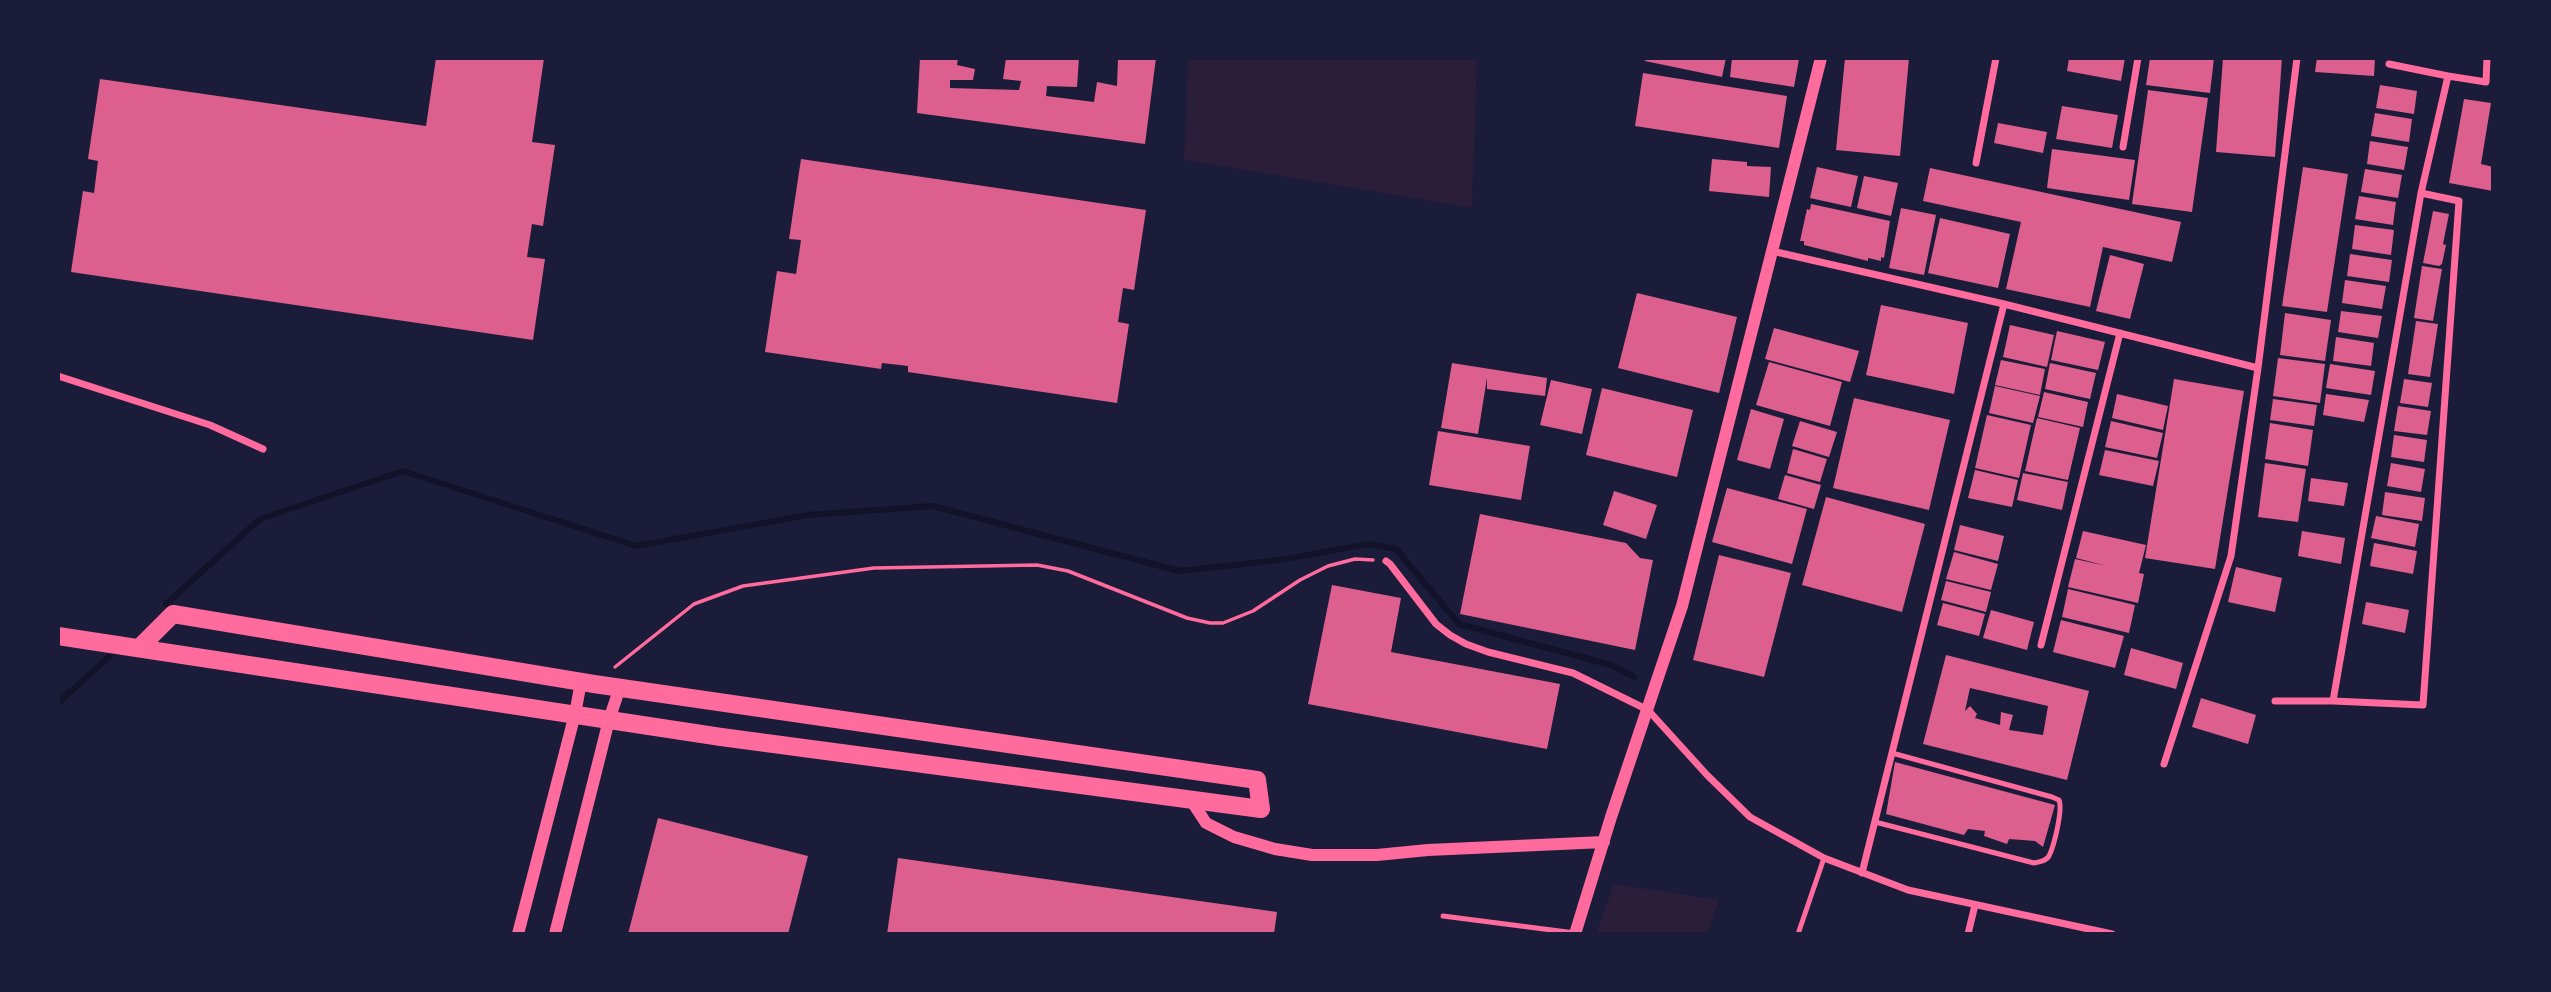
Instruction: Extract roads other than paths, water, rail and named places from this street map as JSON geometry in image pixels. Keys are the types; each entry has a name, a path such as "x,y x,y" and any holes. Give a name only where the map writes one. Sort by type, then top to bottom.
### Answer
{"main road":[{"path":"58,636 609,720 1261,809 1257,780 587,683 173,614 139,648"}],"street":[{"path":"1575,934 1682,606 1821,58"},
{"path":"1976,163 1996,58"},
{"path":"2123,147 2138,58"},
{"path":"2164,764 2231,556 2297,58"},
{"path":"2389,64 2486,82 2487,58"},
{"path":"2333,701 2421,193 2448,76"},
{"path":"2275,701 2423,705 2459,201 2421,193"},
{"path":"1772,251 2004,304 2258,368"},
{"path":"1862,871 2004,304"},
{"path":"2041,645 2120,333"},
{"path":"58,376 210,425 262,449"},
{"path":"1386,561 1436,624 1450,635 1488,652 1573,673 1648,710 1707,775 1750,817 1824,858 1908,890 2112,934"},
{"path":"518,934 575,714 587,683"},
{"path":"555,934 609,720 620,687"},
{"path":"1191,800 1206,824 1234,837 1275,849 1312,855 1377,855 1604,842"},
{"path":"1968,934 1975,905"}],"lane":[{"path":"1875,822 2034,863 2043,862 2048,857 2059,817 2059,800 2052,797 1892,753"},
{"path":"1798,934 1824,858"},
{"path":"1443,916 1575,934"}],"waterway":[{"path":"166,604 260,519 403,471 636,546 808,515 933,506 1179,571 1279,560 1369,544 1396,549 1459,624 1611,665 1634,677"},
{"path":"59,702 110,656"}]}
